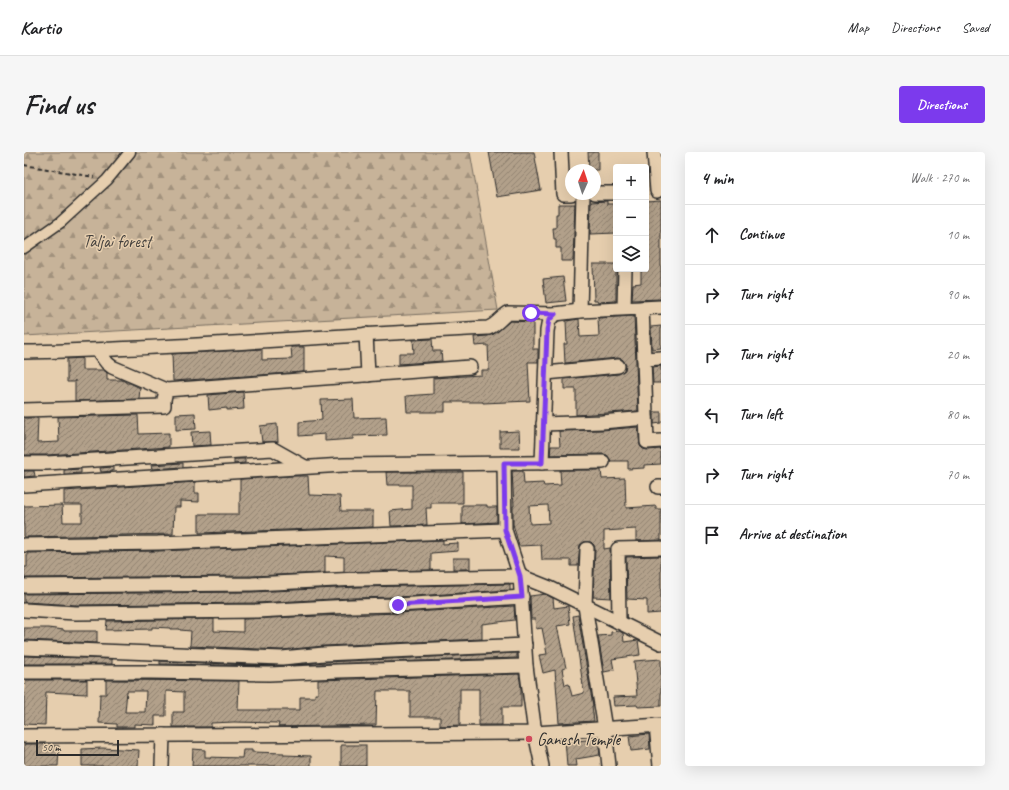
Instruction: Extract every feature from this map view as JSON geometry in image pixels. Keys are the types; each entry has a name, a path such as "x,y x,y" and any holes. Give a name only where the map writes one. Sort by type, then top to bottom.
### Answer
{"street":[{"path":"24,248 61,222 107,180 130,152"},
{"path":"561,152 563,194 565,194"},
{"path":"654,152 655,191"},
{"path":"601,193 613,192"},
{"path":"580,311 583,200"},
{"path":"624,272 624,308"},
{"path":"24,352 98,351 488,328 497,323 508,313 555,314 624,308 661,307"},
{"path":"642,308 647,442 661,441"},
{"path":"542,463 547,331 549,320 555,314"},
{"path":"366,334 368,375"},
{"path":"98,351 112,367 166,390 470,366"},
{"path":"644,359 661,358"},
{"path":"546,373 618,366"},
{"path":"24,410 164,406 166,390"},
{"path":"543,424 602,422 646,418"},
{"path":"24,463 47,464 273,450 305,467"},
{"path":"24,485 343,465 603,462"},
{"path":"504,463 505,530 520,576 526,666 535,733 542,766"},
{"path":"24,545 158,543 505,530"},
{"path":"619,622 618,550 661,548"},
{"path":"587,549 585,606 609,766"},
{"path":"24,586 252,584 358,579 520,576 550,588 661,643"},
{"path":"24,610 76,613 258,611 398,605 522,597"},
{"path":"24,648 282,658 324,654 525,645"},
{"path":"24,672 269,674 526,666"},
{"path":"24,736 535,733 658,725 660,766"},
{"path":"162,766 163,735"}],"path":[{"path":"24,165 107,180"}],"green space":[{"name":"Taljai forest","path":"24,152 470,152 498,310 24,336"}],"building":[{"path":"489,152 534,152 541,190 497,197"},
{"path":"588,152 598,152 598,164 589,164"},
{"path":"661,200 661,299 632,300 633,284 641,283 641,272 649,272 649,201"},
{"path":"607,201 607,204 613,204 613,233 590,234 591,202"},
{"path":"558,204 575,204 573,261 561,261 561,248 556,248 556,239 554,239 553,228 556,228"},
{"path":"593,264 613,264 613,272 616,272 616,301 598,302 597,300 594,300"},
{"path":"563,277 566,301 546,303 543,279"},
{"path":"634,316 638,411 576,415 576,389 564,389 564,379 619,374 625,370 626,365 622,359 618,358 565,363 564,344 567,344 566,321 579,319 580,337 599,336 598,318"},
{"path":"510,321 533,322 533,349 538,349 538,362 528,362 530,401 483,403 445,402 445,412 407,412 406,396 433,394 433,378 481,375 481,370 489,370 488,345 475,346 474,337 494,334"},
{"path":"661,326 661,348 652,349 651,327"},
{"path":"432,339 433,351 441,351 442,361 399,364 399,353 414,353 413,340"},
{"path":"291,347 304,347 304,372 173,381 172,354 262,349 262,360 292,359"},
{"path":"82,358 82,370 104,370 107,373 107,380 122,380 140,388 139,399 75,401 75,380 74,382 67,382 67,359"},
{"path":"661,366 661,383 653,383 652,367"},
{"path":"243,392 244,409 227,410 227,408 209,410 208,395"},
{"path":"353,399 354,418 386,417 387,435 353,436 353,439 325,441 325,434 299,436 299,422 322,420 321,400"},
{"path":"654,412 661,412 661,423 654,424"},
{"path":"195,413 196,429 176,430 176,414"},
{"path":"138,415 139,434 169,433 169,447 47,455 24,455 24,418 38,418 37,443 59,442 58,417"},
{"path":"277,424 278,442 262,442 260,426"},
{"path":"638,427 640,446 647,450 661,449 661,464 644,465 644,468 628,469 628,461 611,461 607,455 603,454 550,455 551,446 560,446 559,431"},
{"path":"210,431 211,445 192,446 191,432"},
{"path":"519,431 520,448 500,448 500,432"},
{"path":"234,459 245,459 245,463 234,464"},
{"path":"183,463 183,467 152,469 151,465"},
{"path":"113,467 113,471 101,472 100,468"},
{"path":"81,469 81,473 64,474 64,470"},
{"path":"560,470 601,470 602,479 625,478 626,508 656,506 656,509 661,509 661,540 636,541 636,529 604,531 604,549 610,548 611,598 593,597 595,549 591,542 584,542 580,545 578,566 571,566 571,560 542,560 541,545 519,546 513,524 514,506 512,471 523,471 524,484 543,483 544,486 561,485","holes":["548,505 549,523 530,524 529,506"]},
{"path":"24,471 34,471 35,476 24,477"},
{"path":"386,472 463,472 463,503 431,503 431,508 426,508 427,525 391,526 390,511 412,509 412,485 387,485"},
{"path":"308,476 309,495 340,496 341,511 373,511 373,527 199,533 199,514 239,514 240,479"},
{"path":"195,482 195,493 199,493 199,502 180,501 180,507 174,507 173,534 24,537 24,506 62,505 63,522 82,522 82,505 64,505 64,491"},
{"path":"462,505 487,505 487,507 497,507 497,522 462,524"},
{"path":"443,540 443,544 458,543 458,551 431,553 431,570 344,572 344,557 325,556 325,573 252,576 24,578 24,567 27,567 27,553 158,551"},
{"path":"661,556 661,613 647,614 647,600 627,599 626,557"},
{"path":"453,558 470,558 470,569 453,569"},
{"path":"510,584 510,590 398,597 257,603 76,605 24,602 24,594 252,592 358,587"},
{"path":"545,594 553,598 554,608 568,606 570,624 557,626 566,668 562,669 565,685 569,684 572,696 584,693 573,616 578,615 593,706 594,721 559,723 555,670 543,673 539,655 547,654 542,628 536,629 535,619 531,619 530,596"},
{"path":"514,606 515,620 482,624 482,639 324,646 282,650 190,646 191,631 180,629 152,627 152,629 106,630 107,621 214,619 214,631 243,632 243,619 398,613"},
{"path":"24,628 48,628 64,631 97,631 97,643 24,640"},
{"path":"619,631 623,633 624,642 638,640 640,655 612,659 614,670 604,672 598,636 611,635 611,632"},
{"path":"517,653 517,658 294,665 325,662"},
{"path":"24,656 112,659 112,664 24,664"},
{"path":"661,659 661,706 614,706 613,697 637,696 634,661"},
{"path":"160,661 275,666 160,664"},
{"path":"519,674 521,687 521,707 502,707 502,725 479,725 479,689 460,689 460,725 440,726 440,717 410,717 410,691 377,691 376,725 278,727 279,723 234,722 211,723 211,727 173,727 173,712 184,712 184,692 166,691 166,716 155,716 155,725 134,724 134,727 117,727 117,724 99,723 100,694 106,694 106,680 239,681 238,710 300,710 300,697 315,697 315,694 318,694 318,680","holes":["127,691 146,691 145,712 125,712"]},
{"path":"26,680 87,680 87,694 46,692 45,725 24,724 24,694"},
{"path":"649,734 650,749 631,751 629,736"},
{"path":"575,738 575,741 598,739 600,755 576,759 577,766 567,766 565,739"},
{"path":"24,744 59,746 58,766 24,766"},
{"path":"341,745 366,745 366,766 341,766"},
{"path":"102,748 139,750 138,766 82,766 82,749"},
{"path":"193,749 205,750 205,757 242,758 243,750 252,750 252,752 284,753 284,755 311,756 311,766 192,766"}],"place":[{"name":"Ganesh Temple","path":"529,739"}],"route":[{"path":"398,605 522,597 520,576 505,530 504,463 542,463 547,331 549,320 555,314 531,313"}]}
